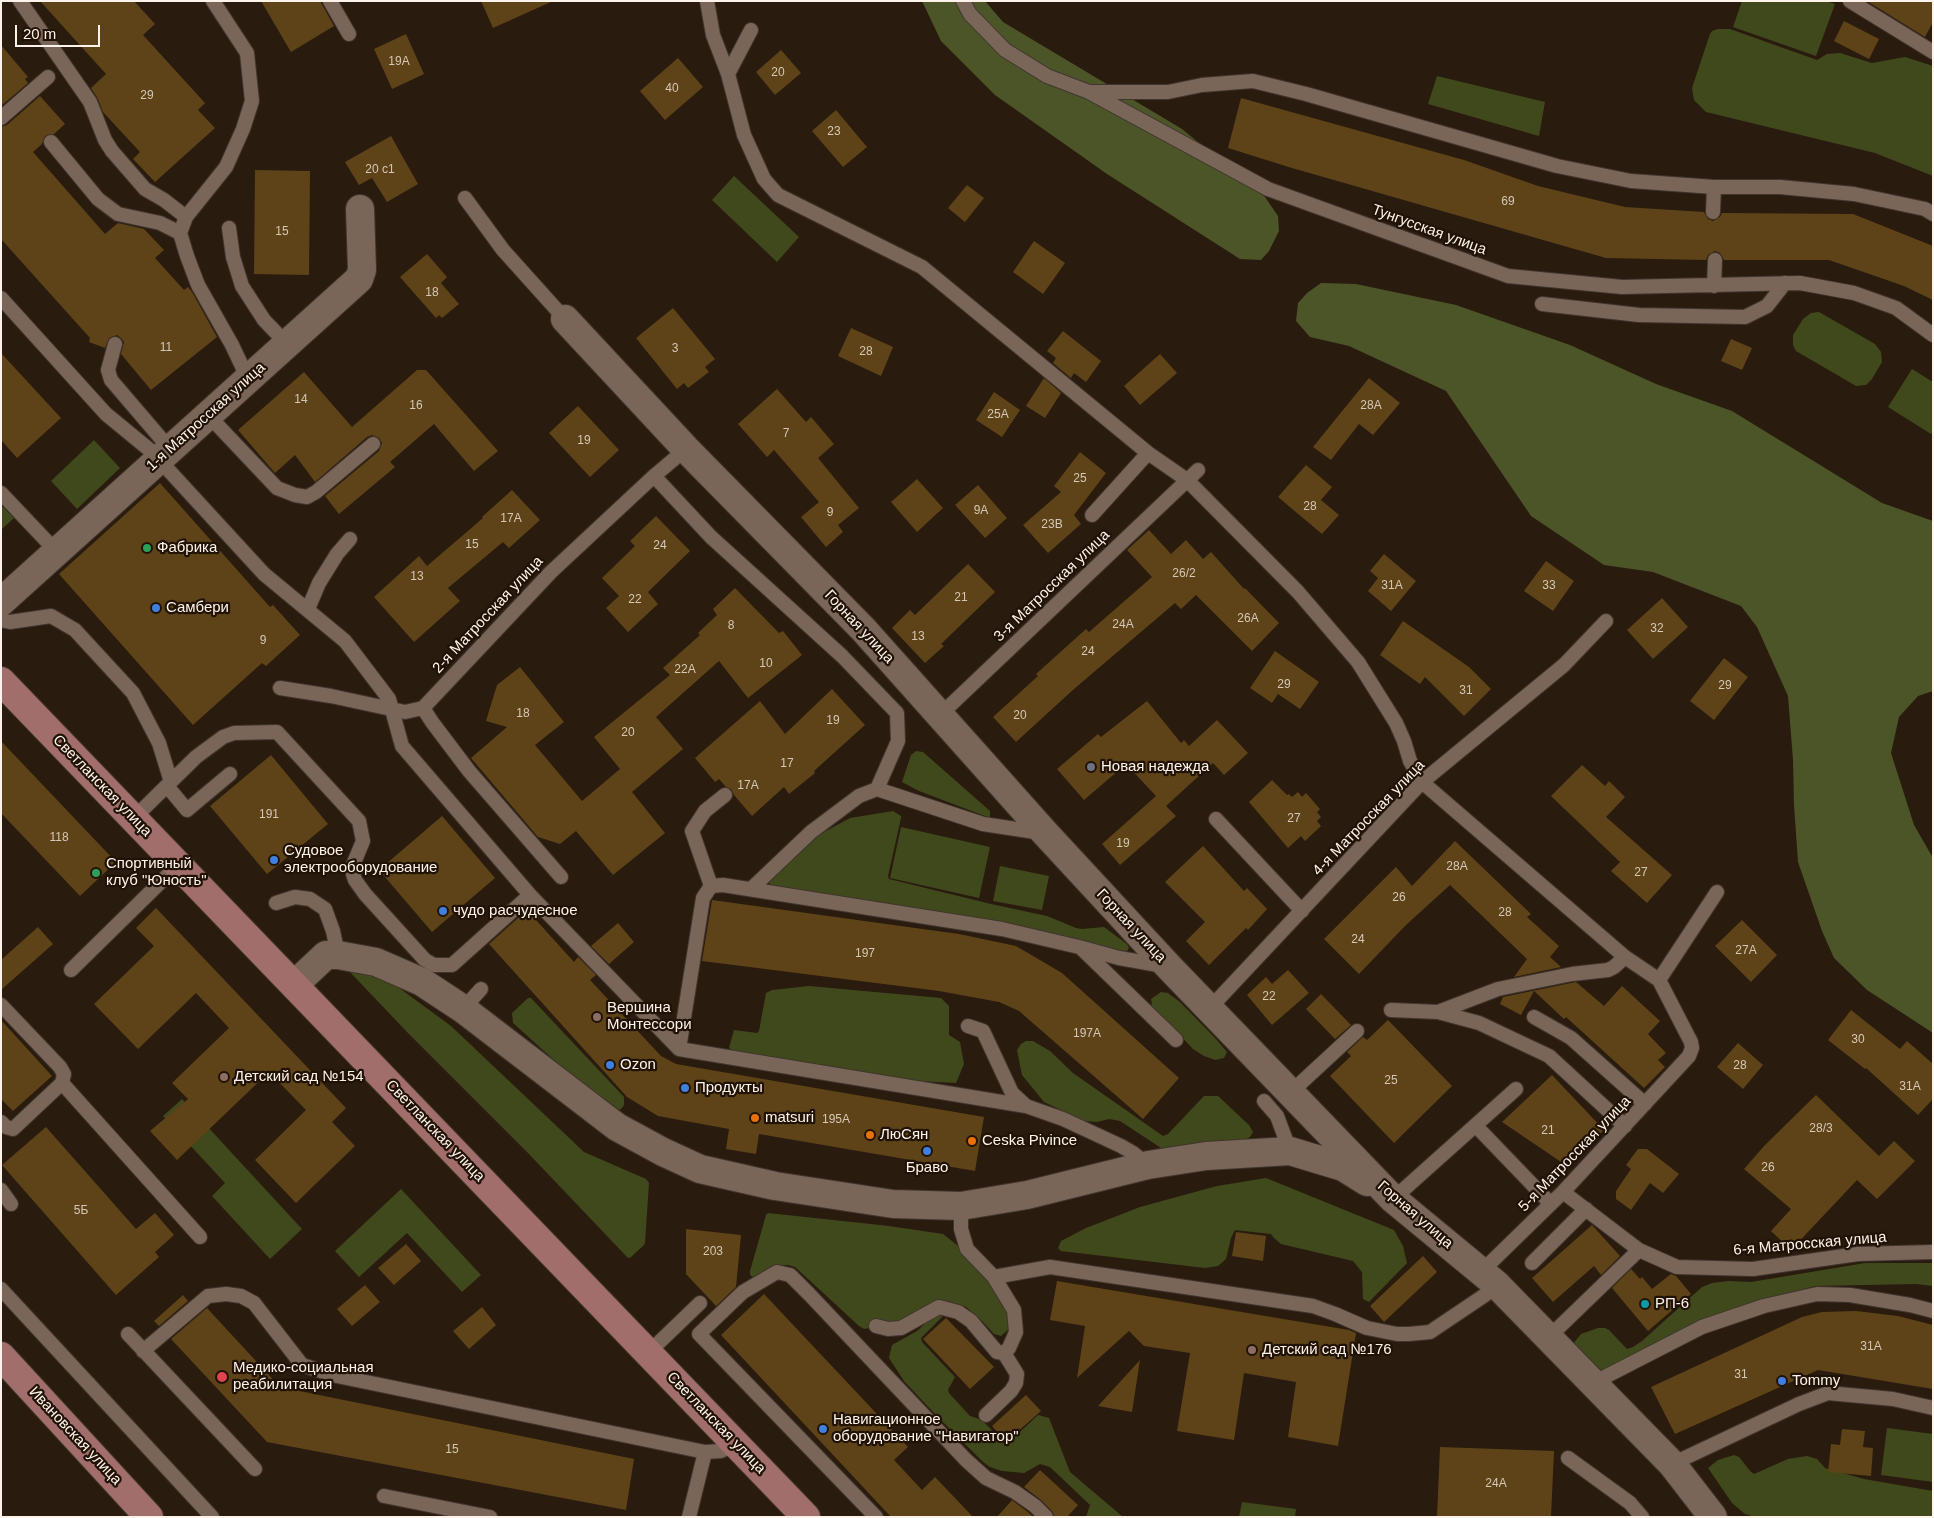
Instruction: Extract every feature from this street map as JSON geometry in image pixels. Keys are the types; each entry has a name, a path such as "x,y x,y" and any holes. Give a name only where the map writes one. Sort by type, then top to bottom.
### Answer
{"main road":[{"name":"Светланская улица","path":"1,681 806,1517"},
{"name":"Ивановская улица","path":"1,1356 149,1517"}],"street":[{"name":"1-я Матросская улица","path":"1,602 359,279 362,270 360,209"},
{"name":"Горная улица","path":"566,319 686,449 862,629 1045,833 1169,967 1394,1199 1489,1278 1549,1337 1672,1464 1713,1517"},
{"path":"294,985 326,955 338,955 376,962 422,982 463,1009 617,1127 663,1152 700,1169 775,1186 893,1204 961,1206 1027,1195 1148,1165 1206,1156 1290,1150 1343,1167 1394,1199"}],"lane":[{"path":"20,1 90,102 105,140 112,151 145,189 164,200 186,217"},
{"path":"213,1 247,53 252,101 243,129 226,167 186,217 180,234 198,285 232,345 248,379"},
{"path":"330,1 349,34"},
{"path":"707,1 713,35 728,74 744,135 764,179 778,195 922,267 1148,453 1187,480 1298,592 1358,662 1396,723 1410,761 1422,782 1625,957 1659,980 1717,892"},
{"name":"Тунгусская улица","path":"963,1 970,14 1005,50 1047,76 1089,92 1268,189 1508,276 1622,287 1800,283 1854,293 1896,308 1933,335"},
{"path":"1850,1 1933,52"},
{"path":"728,74 737,53 751,30"},
{"path":"1,118 48,76"},
{"path":"1089,92 1168,92 1202,85 1253,81 1306,94 1557,166 1631,181 1714,187 1780,187 1854,194 1924,209 1933,214"},
{"path":"51,142 98,199 118,214 160,223 180,234"},
{"path":"1713,212 1714,187"},
{"path":"465,198 503,250 566,319"},
{"path":"229,228 233,257 242,286 264,320 287,344"},
{"path":"1714,286 1715,260"},
{"path":"1542,304 1639,315 1745,317 1767,306 1785,283"},
{"path":"1,298 106,414 142,442 165,454"},
{"path":"115,344 108,370 111,380 165,454 264,574 345,642 389,699 402,746 530,895 679,1049 1026,1106 1063,1119 1121,1146 1148,1165"},
{"path":"208,415 277,488 294,495 307,497 316,492 372,444"},
{"name":"2-я Матросская улица","path":"423,708 550,572 686,449"},
{"path":"1092,516 1148,453"},
{"name":"3-я Матросская улица","path":"940,714 1198,470"},
{"path":"654,476 711,537 842,656 897,712 898,741 878,789"},
{"path":"1,493 57,552"},
{"path":"308,609 319,584 337,554 350,539"},
{"path":"1,620 10,622 51,616 75,630 133,693 159,743 169,784 187,810 230,774"},
{"name":"4-я Матросская улица","path":"1210,1008 1422,782 1564,665 1606,621"},
{"path":"280,688 405,712 423,708 470,771 561,877"},
{"path":"134,818 196,757 223,737 234,733 277,732 359,822 363,841 353,865 355,880 425,960 434,965 452,965 530,895"},
{"path":"751,890 811,832 859,796 878,789 983,824 1045,833"},
{"path":"711,886 692,831 705,811 725,795"},
{"path":"1216,819 1302,911"},
{"path":"71,970 178,865"},
{"path":"711,886 723,885 1002,929 1118,958 1169,967"},
{"path":"679,1049 703,898 711,886"},
{"path":"276,903 295,898 310,900 325,909 334,931 338,955"},
{"path":"1079,947 1176,1040"},
{"path":"1438,1012 1498,989 1572,974 1608,970 1625,957"},
{"name":"5-я Матросская улица","path":"994,1277 1050,1268 1313,1306 1367,1328 1397,1334 1430,1332 1485,1294 1489,1278 1550,1204 1689,1056 1692,1048 1691,1042 1659,980"},
{"path":"463,1009 481,989"},
{"path":"1,1005 64,1074 62,1083 13,1128 6,1127 1,1122"},
{"path":"1391,1010 1438,1012 1480,1023 1549,1056 1625,1126"},
{"path":"1534,1017 1571,1038 1645,1104"},
{"path":"968,1026 982,1031 1012,1093 1026,1106"},
{"path":"1292,1092 1357,1031"},
{"path":"62,1083 200,1237"},
{"path":"1394,1199 1516,1089"},
{"path":"1264,1101 1276,1116 1290,1150"},
{"path":"1476,1126 1550,1204"},
{"path":"1,1190 11,1204"},
{"name":"6-я Матросская улица","path":"1563,1192 1639,1250 1677,1267 1753,1269 1858,1254 1933,1252"},
{"path":"961,1206 961,1229 967,1249 994,1277 1014,1310 1016,1332 1009,1348 1004,1353"},
{"path":"1532,1262 1586,1209"},
{"path":"1549,1337 1639,1250"},
{"path":"876,1517 699,1334 743,1292 777,1272 790,1275 966,1460 986,1478 1015,1492 1035,1506 1046,1517"},
{"path":"1,1289 212,1517"},
{"path":"143,1351 208,1296 226,1294 241,1296 254,1303 302,1366 352,1379 705,1452 721,1452 736,1444"},
{"path":"1593,1383 1702,1327 1764,1306 1817,1294 1850,1294 1933,1311"},
{"path":"648,1352 700,1303"},
{"path":"876,1326 888,1329 901,1328 939,1307 958,1312 971,1322 992,1348 997,1352 1004,1353"},
{"path":"128,1334 255,1469"},
{"path":"986,1415 1011,1392 1016,1383 1017,1374 1004,1353"},
{"path":"1672,1464 1799,1404 1828,1393 1893,1399 1933,1408"},
{"path":"690,1517 705,1452"},
{"path":"1568,1458 1630,1503 1642,1517"},
{"path":"384,1496 490,1517"}],"green space":[{"path":"922,1 985,1 1003,22 1182,129 1265,197 1278,216 1279,231 1269,251 1261,260 1240,259 1107,174 995,95 941,41"},
{"path":"1742,1 1826,1 1835,4 1816,56 1733,27"},
{"path":"1718,29 1730,29 1817,60 1827,54 1840,53 1872,63 1905,57 1933,66 1933,176 1875,153 1706,112 1694,100 1692,88 1710,34"},
{"path":"1437,76 1545,102 1539,136 1428,104"},
{"path":"734,176 799,237 777,262 712,200"},
{"path":"1321,283 1356,284 1456,305 1570,345 1656,384 1732,411 1882,503 1933,521 1933,691 1918,696 1899,717 1891,753 1914,825 1933,858 1933,1033 1867,990 1834,958 1822,931 1798,862 1788,696 1757,627 1741,606 1653,572 1604,565 1531,516 1446,391 1349,346 1310,337 1296,321 1298,303 1307,293"},
{"path":"1819,312 1875,344 1881,352 1882,362 1866,385 1856,386 1796,351 1793,345 1793,335 1803,319 1811,313"},
{"path":"1912,369 1933,382 1933,431 1931,434 1888,407"},
{"path":"94,440 120,468 77,509 51,481"},
{"path":"1,505 14,518 1,530"},
{"path":"916,751 923,752 990,811 990,818 919,791 902,782 911,755"},
{"path":"893,811 901,816 901,818 888,876 889,879 1047,916 1076,928 1104,927 1127,944 1129,948 1127,951 1123,951 1022,927 773,887 769,883 769,880 815,837 850,818"},
{"path":"901,827 990,847 979,898 890,878"},
{"path":"1000,866 1049,876 1042,910 993,901"},
{"path":"350,967 387,979 451,1026 584,1152 646,1179 649,1183 645,1243 643,1246 628,1258 528,1153 407,1032 348,970"},
{"path":"809,986 941,998 949,1006 949,1035 960,1042 964,1064 956,1083 917,1081 734,1052 729,1048 734,1030 757,1033 759,1031 766,993 772,990"},
{"path":"1161,992 1168,993 1180,1002 1216,1039 1227,1052 1224,1058 1215,1060 1193,1049 1152,1006 1151,999"},
{"path":"528,998 531,998 624,1097 624,1105 621,1109 614,1111 607,1108 513,1023 512,1013"},
{"path":"1026,1041 1033,1041 1050,1051 1073,1073 1163,1136 1168,1134 1204,1096 1218,1096 1249,1125 1253,1132 1250,1137 1240,1142 1174,1153 1161,1148 1120,1121 1109,1119 1097,1122 1084,1121 1044,1102 1022,1075 1017,1050"},
{"path":"182,1099 302,1229 270,1259 212,1196 225,1183 163,1116"},
{"path":"1266,1178 1394,1230 1403,1246 1407,1263 1369,1302 1363,1299 1362,1272 1353,1261 1281,1244 1271,1234 1235,1230 1226,1259 1218,1266 1205,1268 1061,1251 1058,1248 1061,1241 1086,1228 1140,1207 1217,1186"},
{"path":"401,1189 481,1275 462,1292 407,1233 359,1277 335,1251"},
{"path":"768,1213 889,1226 943,1234 957,1245 989,1280 1009,1313 1009,1329 1001,1336 994,1334 966,1307 940,1301 898,1323 864,1329 795,1267 788,1265 775,1266 753,1277 750,1275 750,1271"},
{"path":"1865,1263 1933,1263 1933,1286 1916,1284 1815,1286 1720,1314 1604,1371 1596,1373 1572,1345 1581,1334 1598,1328 1605,1328 1627,1349 1633,1347 1702,1287 1712,1283 1729,1281 1751,1282"},
{"path":"942,1313 942,1317 921,1338 922,1342 955,1377 948,1390 949,1393 970,1416 982,1420 1007,1444 1038,1415 1049,1418 1070,1472 1123,1517 1086,1517 1090,1505 1050,1467 1040,1464 1024,1473 1002,1471 990,1467 904,1381 889,1358 892,1345 917,1331 935,1314"},
{"path":"1887,1428 1933,1434 1933,1482 1881,1475"},
{"path":"1734,1455 1739,1457 1754,1474 1788,1459 1807,1456 1817,1459 1825,1468 1864,1479 1933,1491 1933,1517 1755,1517 1745,1514 1732,1503 1708,1468 1718,1460"},
{"path":"1242,1502 1296,1509 1295,1517 1239,1517"}],"building":[{"path":"40,1 134,1 155,24 143,35 205,103 198,110 215,128 155,182 133,159 140,152 103,112 91,88 106,74"},
{"path":"261,1 320,1 334,26 291,52"},
{"path":"481,1 553,1 493,28"},
{"path":"1867,1 1933,1 1933,22 1925,37"},
{"path":"1844,21 1879,39 1869,59 1834,41"},
{"path":"406,34 424,74 392,89 374,49"},
{"path":"1,45 28,77 25,79 28,83 1,106"},
{"path":"781,50 801,73 775,95 756,72"},
{"path":"678,58 703,87 665,120 640,91"},
{"path":"40,96 65,124 54,134 45,136 42,144 33,152 105,234 118,223 144,229 164,250 155,258 184,290 188,287 192,292 217,337 151,390 121,354 124,342 121,338 117,335 109,338 105,348 89,342 90,338 1,239 1,127 7,125"},
{"path":"1241,98 1464,160 1538,186 1625,207 1704,212 1708,219 1713,221 1720,217 1722,213 1853,214 1933,246 1933,300 1904,286 1829,260 1724,260 1720,253 1715,251 1708,255 1706,260 1606,258 1292,168 1228,148"},
{"path":"836,110 867,147 843,167 812,131"},
{"path":"391,136 418,184 387,202 372,178 359,185 345,162"},
{"path":"255,170 310,171 309,275 254,274"},
{"path":"967,185 984,198 965,222 948,208"},
{"path":"1034,241 1065,263 1043,294 1013,272"},
{"path":"427,254 447,277 441,283 459,304 442,318 439,315 436,318 400,277"},
{"path":"673,308 715,359 705,367 709,372 688,388 684,383 677,389 636,338"},
{"path":"851,328 893,347 881,376 838,356"},
{"path":"1063,331 1101,361 1086,382 1074,373 1071,378 1053,363 1056,358 1047,351"},
{"path":"1731,339 1752,348 1742,370 1721,361"},
{"path":"1,353 61,418 17,458 1,440"},
{"path":"1160,354 1177,373 1140,405 1124,386"},
{"path":"417,370 426,370 498,451 474,471 434,424 390,462 395,467 339,514 325,496 379,451 382,443 379,438 372,435 367,437 315,482 295,455 275,473 238,430 304,372 352,427"},
{"path":"1044,378 1061,393 1045,418 1026,406"},
{"path":"1369,378 1400,403 1373,435 1359,424 1331,460 1313,447"},
{"path":"777,389 806,422 811,417 834,444 818,458 859,508 838,525 843,532 826,547 801,517 819,502 774,450 767,457 738,424"},
{"path":"994,392 1020,410 1002,437 976,420"},
{"path":"578,406 619,450 590,477 549,433"},
{"path":"1080,452 1106,473 1074,515 1081,524 1048,553 1023,525 1061,492 1054,486"},
{"path":"1306,465 1332,487 1321,500 1339,515 1322,534 1278,497"},
{"path":"917,479 943,508 917,532 891,502"},
{"name":"Самбери","path":"160,483 270,607 273,605 300,635 266,666 262,663 193,725 59,574"},
{"path":"978,485 1007,518 985,538 955,505"},
{"path":"512,490 540,520 509,548 503,542 448,588 460,601 414,642 374,597 419,556 427,566 483,518"},
{"path":"656,516 690,551 648,592 658,604 628,632 606,608 619,596 602,578 635,546 630,541"},
{"path":"1149,530 1171,554 1186,540 1203,559 1211,552 1244,589 1279,623 1252,651 1196,595 1181,609 1175,603 1074,689 1016,742 993,717 1038,676 1036,674 1086,629 1089,632 1152,577 1127,550"},
{"path":"1384,554 1416,581 1391,611 1368,591 1378,578 1370,571"},
{"path":"1546,561 1574,581 1553,611 1524,591"},
{"path":"968,564 995,592 941,644 944,646 925,663 892,628 910,610 915,615"},
{"path":"735,588 779,633 783,631 802,655 748,698 719,661 656,717 683,749 632,792 665,833 613,875 576,831 560,844 538,837 471,758 507,727 486,721 497,685 520,667 564,722 535,745 582,801 620,769 594,737 670,675 663,668 700,635 698,633 717,615 713,609"},
{"path":"1662,598 1688,627 1653,659 1627,630"},
{"path":"1403,621 1469,667 1491,689 1464,716 1425,677 1420,684 1380,655"},
{"path":"1275,651 1319,682 1300,709 1278,694 1272,703 1250,688"},
{"path":"1724,658 1748,677 1714,720 1690,701"},
{"path":"832,689 865,725 814,771 815,773 789,794 784,787 752,816 731,789 726,787 719,779 715,782 695,758 760,701 785,734"},
{"path":"1147,701 1181,743 1184,740 1189,746 1217,720 1248,753 1224,775 1213,763 1166,806 1176,816 1120,865 1102,844 1156,796 1126,764 1084,800 1057,769 1098,734 1101,737"},
{"path":"1,741 116,862 80,896 1,813"},
{"path":"271,755 328,824 267,874 210,806"},
{"path":"1582,765 1605,786 1609,781 1625,797 1606,817 1672,875 1647,903 1611,871 1620,862 1551,796"},
{"path":"1272,780 1287,795 1289,794 1292,797 1298,792 1302,797 1306,793 1320,809 1317,812 1321,817 1317,821 1321,826 1305,841 1301,836 1288,848 1249,802"},
{"path":"442,816 495,878 432,932 379,870"},
{"path":"1455,841 1531,914 1527,917 1559,946 1550,957 1561,967 1514,977 1527,959 1450,885 1406,925 1359,974 1324,939 1396,867 1412,886"},
{"path":"1203,846 1244,891 1247,888 1267,909 1248,930 1246,928 1209,965 1186,941 1205,922 1165,882"},
{"path":"712,900 959,934 1016,946 1062,973 1179,1078 1143,1119 1019,1011 999,1002 939,991 702,961"},
{"path":"156,908 346,1108 332,1122 355,1146 296,1203 255,1160 306,1110 269,1072 177,1160 150,1131 188,1099 172,1083 229,1028 196,993 138,1049 94,1004 154,946 136,928"},
{"path":"527,910 574,962 578,957 596,975 590,980 661,1056 676,1064 984,1117 975,1171 759,1134 756,1154 726,1149 729,1129 658,1116 627,1097 489,944"},
{"path":"1742,920 1777,955 1751,982 1715,946"},
{"path":"618,923 634,942 609,964 591,946"},
{"path":"38,927 53,944 1,990 1,960"},
{"path":"1288,970 1309,993 1272,1025 1247,995 1266,977 1272,984"},
{"path":"1576,982 1604,1006 1622,986 1660,1021 1648,1034 1666,1053 1658,1060 1665,1067 1644,1088 1566,1017 1564,1019 1534,991 1521,1015 1500,1004 1503,997"},
{"path":"1321,994 1351,1025 1335,1039 1306,1009"},
{"path":"1851,1010 1900,1049 1907,1041 1933,1064 1933,1099 1918,1115 1866,1068 1828,1040"},
{"path":"1,1020 52,1076 13,1111 1,1099"},
{"path":"1388,1020 1452,1086 1394,1143 1330,1076 1351,1056 1347,1052 1363,1037 1367,1040"},
{"path":"1738,1043 1763,1065 1743,1089 1717,1067"},
{"path":"1552,1075 1604,1130 1567,1166 1502,1122"},
{"path":"1816,1095 1879,1156 1894,1141 1915,1161 1877,1199 1857,1180 1791,1250 1771,1231 1791,1209 1744,1169 1765,1145"},
{"path":"46,1127 136,1229 155,1213 174,1235 155,1252 159,1257 116,1295 2,1165"},
{"path":"1638,1149 1647,1149 1679,1174 1663,1193 1650,1183 1631,1210 1616,1199 1616,1191 1631,1169 1626,1165"},
{"path":"1592,1225 1620,1256 1601,1275 1594,1266 1553,1302 1532,1278"},
{"path":"686,1229 741,1235 736,1287 716,1306 686,1274"},
{"path":"1236,1232 1266,1236 1263,1261 1232,1256"},
{"path":"406,1244 421,1261 394,1285 378,1268"},
{"path":"1423,1256 1437,1272 1384,1322 1370,1306"},
{"path":"1631,1269 1640,1279 1642,1277 1652,1289 1671,1274 1676,1276 1691,1294 1648,1331 1612,1288"},
{"name":"Детский сад №176","path":"1057,1281 1349,1330 1356,1333 1338,1446 1288,1437 1296,1382 1244,1373 1234,1440 1177,1431 1190,1353 1144,1346 1129,1331 1077,1378 1085,1326 1050,1320"},
{"path":"365,1285 380,1302 352,1326 337,1309"},
{"path":"764,1294 908,1447 894,1460 922,1490 935,1477 973,1517 891,1517 721,1335"},
{"path":"183,1295 188,1301 159,1326 154,1321"},
{"path":"482,1307 496,1325 469,1349 453,1331"},
{"path":"207,1308 280,1387 634,1459 626,1510 267,1442 171,1339"},
{"path":"1856,1311 1898,1316 1933,1325 1933,1389 1818,1370 1675,1434 1651,1387 1802,1317 1822,1312"},
{"path":"946,1318 994,1367 970,1389 923,1339"},
{"path":"1140,1360 1132,1412 1098,1406"},
{"path":"1026,1395 1041,1411 1006,1442 992,1426"},
{"path":"1842,1429 1865,1431 1863,1447 1873,1448 1871,1476 1828,1472 1831,1444 1840,1445"},
{"path":"1440,1447 1554,1451 1551,1517 1437,1516"},
{"path":"1040,1470 1078,1505 1067,1517 1055,1517 1041,1500 1024,1487"},
{"path":"1012,1500 1029,1513 1033,1517 997,1517"}],"place":[{"name":"Фабрика","path":"147,548"},
{"name":"Самбери","path":"156,608"},
{"name":"Новая надежда","path":"1091,767"},
{"name":"Судовое электрооборудование","path":"274,860"},
{"name":"Спортивный клуб \"Юность\"","path":"96,873"},
{"name":"чудо расчудесное","path":"443,911"},
{"name":"Вершина Монтессори","path":"597,1017"},
{"name":"Ozon","path":"610,1065"},
{"name":"Детский сад №154","path":"224,1077"},
{"name":"Продукты","path":"685,1088"},
{"name":"matsuri","path":"755,1118"},
{"name":"ЛюСян","path":"870,1135"},
{"name":"Ceska Pivince","path":"972,1141"},
{"name":"Браво","path":"927,1151"},
{"name":"РП-6","path":"1645,1304"},
{"name":"Детский сад №176","path":"1252,1350"},
{"name":"Медико-социальная реабилитация","path":"222,1377"},
{"name":"Tommy","path":"1782,1381"},
{"name":"Навигационное оборудование \"Навигатор\"","path":"823,1429"}]}
